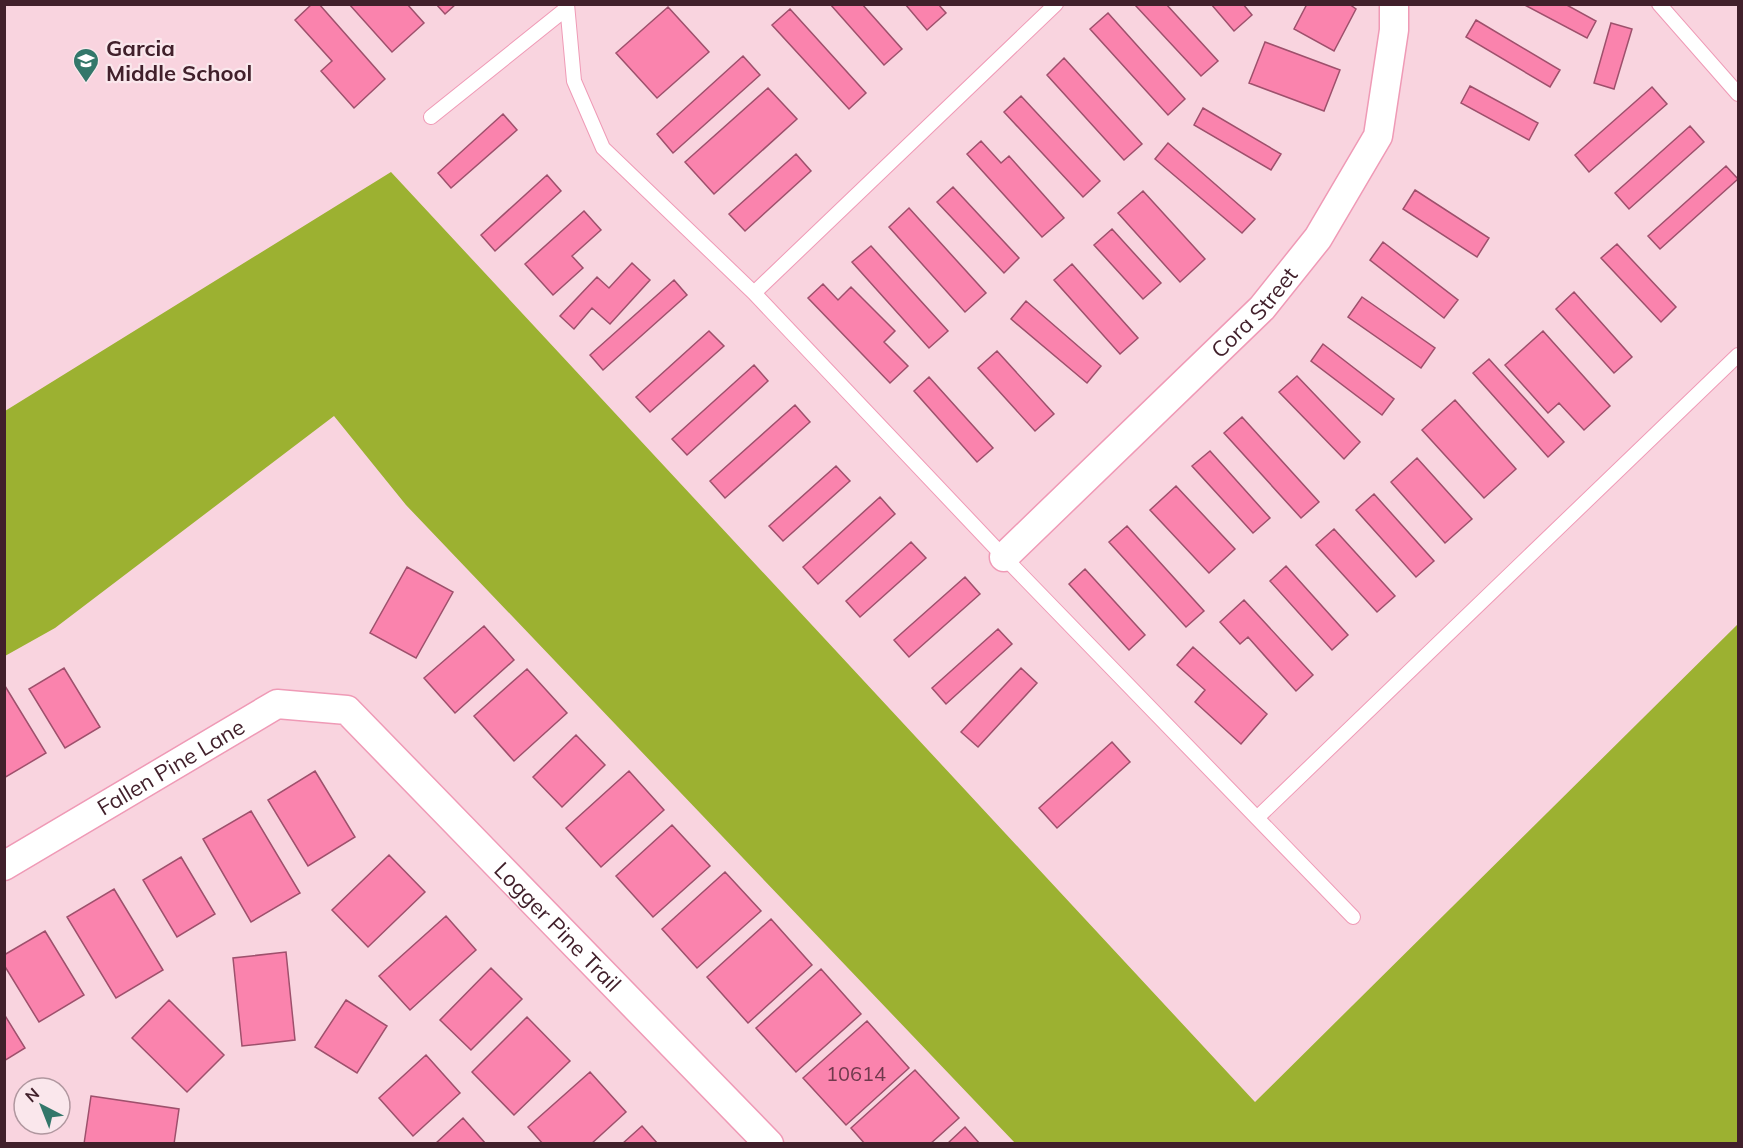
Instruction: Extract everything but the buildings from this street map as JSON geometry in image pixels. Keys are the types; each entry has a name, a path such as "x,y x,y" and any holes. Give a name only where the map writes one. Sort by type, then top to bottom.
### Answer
{"street":[{"name":"Cora Street","path":"1004,556 1262,308 1318,238 1378,136 1394,30 1394,4"},
{"name":"Fallen Pine Lane","path":"4,866 278,704 347,710"},
{"name":"Logger Pine Trail","path":"347,710 769,1143"}],"lane":[{"path":"754,293 1056,4"},
{"path":"1659,4 1738,94"},
{"path":"567,6 574,81 603,148 754,293 1004,556 1353,916"},
{"path":"430,117 567,6"},
{"path":"1258,817 1738,355"}],"green space":[{"path":"391,172 1255,1102 1738,624 1738,1143 1015,1143 406,505 334,416 55,628 5,656 5,411"}],"place":[{"name":"Garcia Middle School","path":"86,84"}]}
